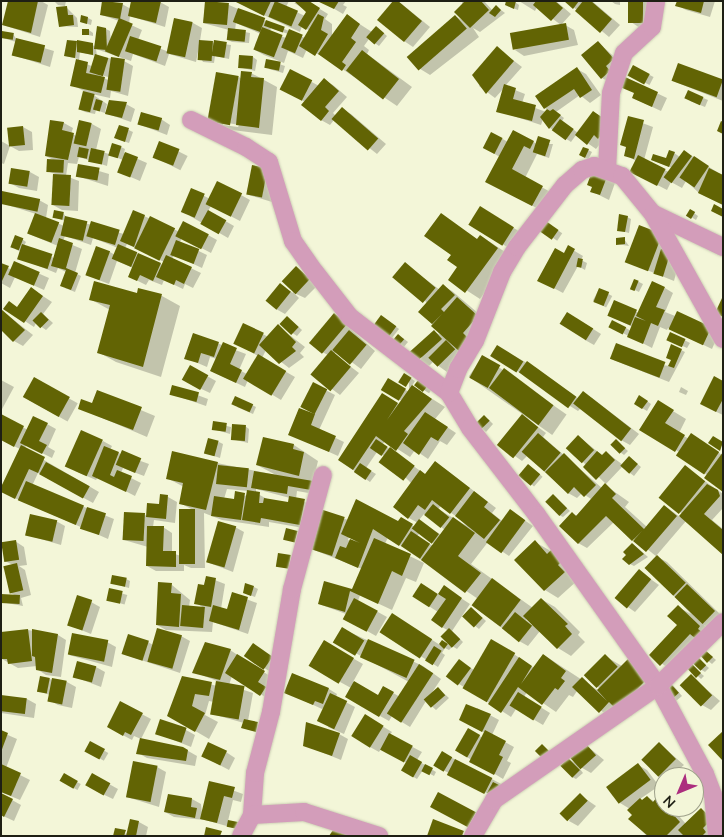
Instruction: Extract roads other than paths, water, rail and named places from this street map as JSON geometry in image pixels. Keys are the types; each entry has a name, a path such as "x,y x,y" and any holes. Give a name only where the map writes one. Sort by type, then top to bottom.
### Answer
{"street":[{"path":"607,169 611,93 624,53 652,27 656,1"},
{"path":"191,120 246,147 269,162 293,241 350,317 449,393 470,428 537,515 658,686 705,774 712,795 717,836"},
{"path":"449,393 458,369 475,341 502,272 523,239 565,185 582,170 594,166 607,169 622,176 653,214 723,339"},
{"path":"653,214 723,247"},
{"path":"240,836 252,815 256,773 271,712 292,590 323,475"},
{"path":"473,836 494,800 658,686 723,622"},
{"path":"252,815 304,812 379,836"}]}
